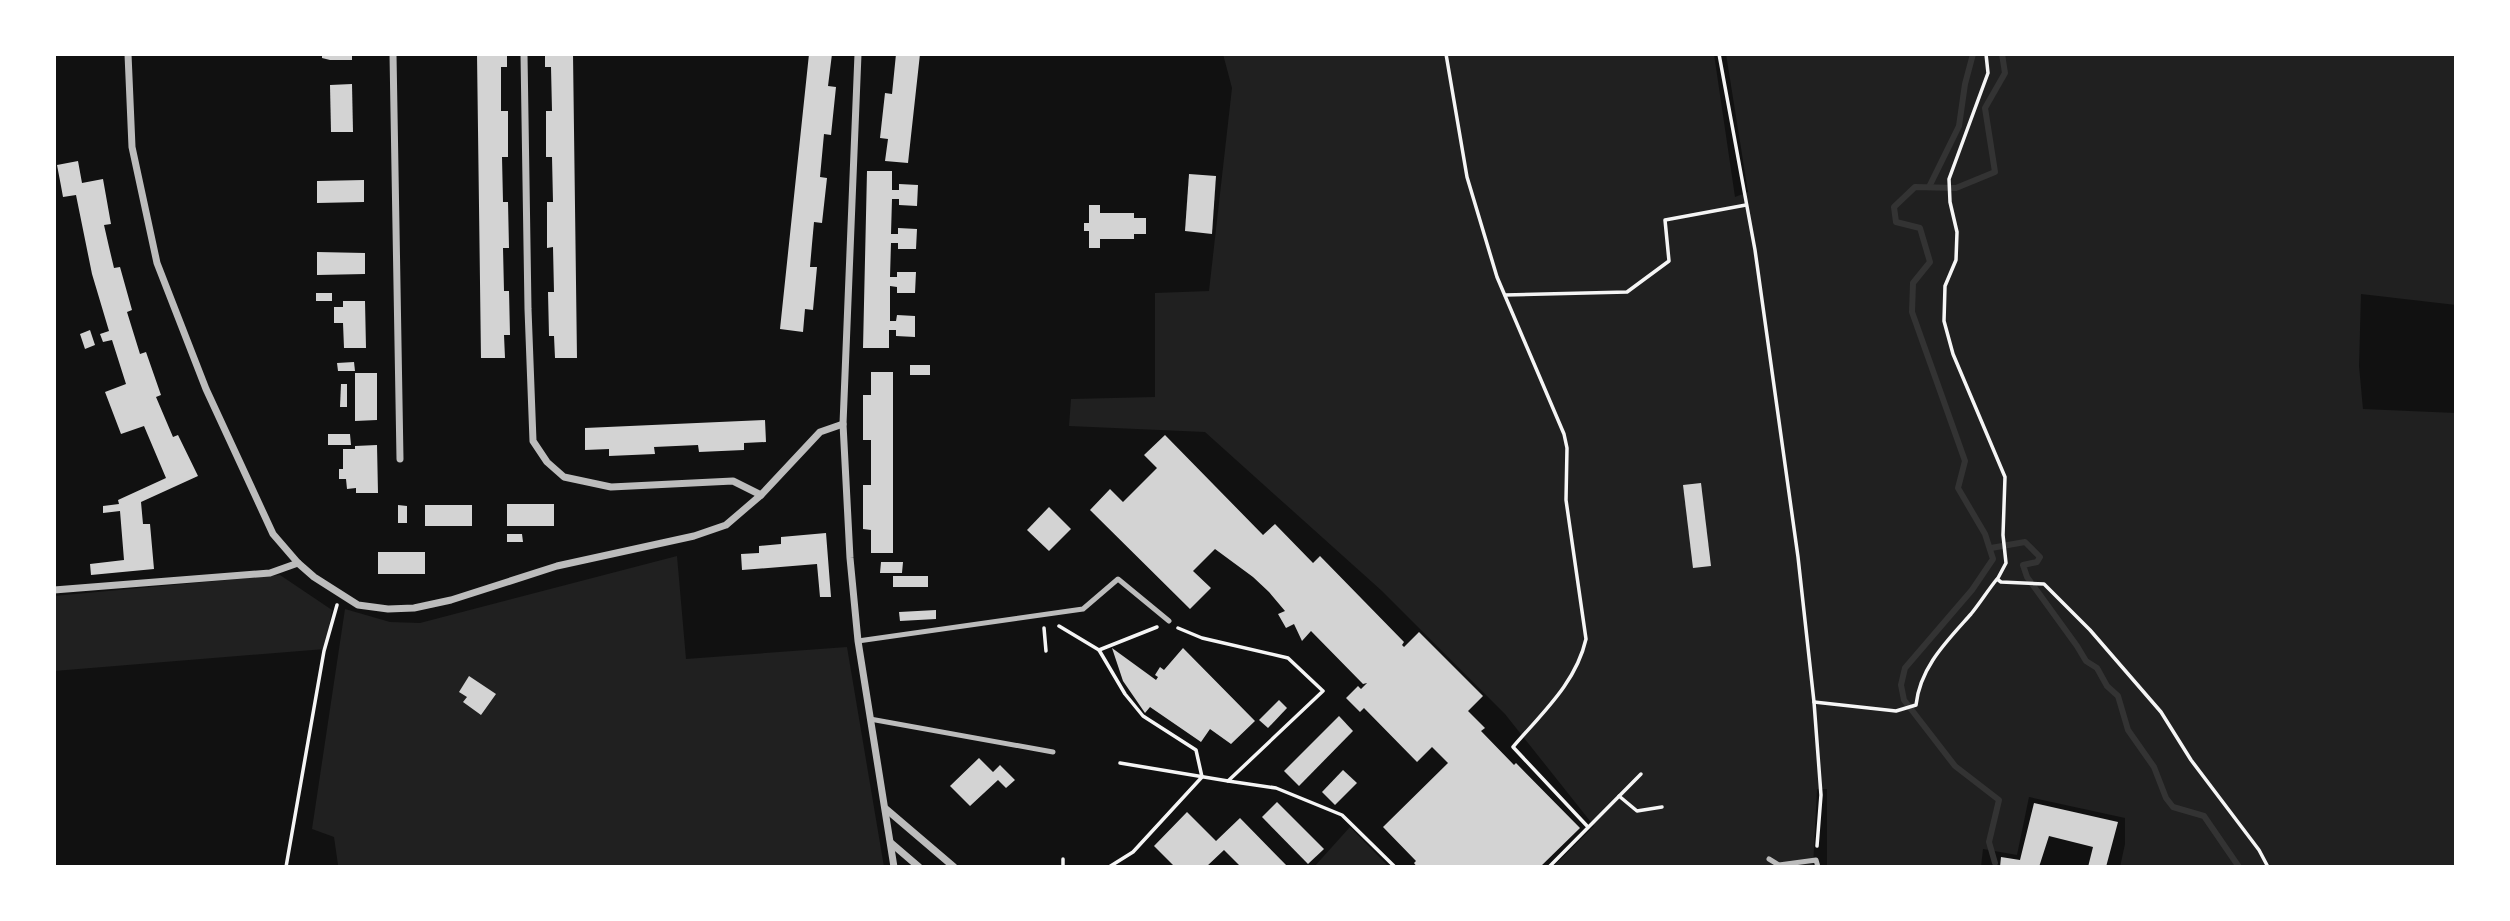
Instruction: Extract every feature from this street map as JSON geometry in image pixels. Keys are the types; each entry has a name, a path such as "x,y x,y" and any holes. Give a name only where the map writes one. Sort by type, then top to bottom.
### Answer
{"street":[{"path":"128,54 132,147 157,263 206,389 273,534 298,563 358,605 388,609 414,608 451,600 557,566 694,536 726,525 761,495 820,432 843,424"},
{"path":"393,54 400,459"},
{"path":"524,54 527,309 533,441 547,462 564,477 611,487 733,481 761,495"},
{"path":"858,54 843,424 850,558 858,641 894,867"},
{"path":"54,590 270,572 298,563"},
{"path":"886,808 954,867"},
{"path":"891,843 919,867"}],"lane":[{"path":"858,641 1083,609 1118,579 1168,621"},
{"path":"870,719 1053,752"},
{"path":"1769,859 1779,865 1817,863"}],"path":[{"path":"1446,54 1467,177 1497,277 1564,434 1567,447 1566,500 1586,639 1582,658 1569,682 1513,747 1588,827"},
{"path":"1719,54 1746,205 1798,557 1821,795 1817,863"},
{"path":"1814,702 1896,711 1916,705 1922,677 1949,636 1999,580 2006,563 2003,535 2005,477 1958,366 1944,321 1945,286 1956,260 1957,232 1950,202 1950,179 1987,73 1986,54"},
{"path":"1505,295 1627,292 1668,261 1665,219 1746,205"},
{"path":"1999,580 2044,584 2106,648 2161,712 2191,761 2259,850 2268,867"},
{"path":"286,867 324,651 340,593"},
{"path":"1042,615 1099,650 1125,694 1143,716 1196,750 1202,777"},
{"path":"1042,615 1046,651"},
{"path":"1176,627 1182,632 1202,638 1288,657 1323,691 1228,781"},
{"path":"1099,650 1151,631"},
{"path":"1120,763 1276,788 1342,815 1395,867"},
{"path":"1549,867 1641,774"},
{"path":"1108,867 1133,852 1202,777"},
{"path":"1619,796 1637,811 1662,807"},
{"path":"1063,859 1063,867"},
{"path":"1384,867 1388,859"}],"shaded area":[{"path":"1223,54 1714,54 1735,197 1748,192 1726,54 2456,54 2456,305 2361,294 2359,366 2363,409 2456,413 2456,867 2120,867 2125,844 2125,818 2029,797 2017,855 1983,849 1981,867 1827,867 1827,789 1817,789 1813,867 1553,867 1594,826 1505,714 1382,591 1205,432 1069,426 1071,399 1155,397 1155,293 1209,291 1232,88"},
{"path":"677,556 686,659 847,647 884,867 338,865 334,837 312,829 345,609 390,622 420,623"},
{"path":"280,575 332,610 325,649 54,671 54,596"},
{"path":"1350,827 1389,867 1314,867"}],"building":[{"path":"322,54 352,54 352,60 330,60 322,58"},
{"path":"477,54 507,54 507,67 501,67 501,111 508,111 508,157 502,157 503,202 508,202 509,248 503,248 504,291 509,291 510,335 504,335 505,358 481,358"},
{"path":"545,54 573,54 577,358 555,358 554,336 549,336 548,292 554,292 553,247 547,248 547,202 553,202 552,157 546,157 546,111 552,111 551,67 545,67"},
{"path":"809,54 832,54 828,86 836,87 831,135 824,134 820,177 827,178 822,223 814,222 810,267 817,267 813,310 805,309 803,332 780,329"},
{"path":"896,54 920,54 908,163 885,161 888,139 880,138 885,93 892,94"},
{"path":"352,84 353,132 331,132 330,85"},
{"path":"78,161 82,183 103,179 111,224 104,225 114,268 120,267 132,310 127,312 140,354 146,352 161,395 156,397 173,437 178,435 198,476 141,502 143,524 150,524 154,569 91,575 90,564 124,560 120,511 103,513 103,506 119,504 118,500 166,478 144,426 121,434 105,392 126,384 112,340 103,342 100,334 109,331 92,274 76,195 63,197 57,165"},
{"path":"867,171 892,171 892,190 899,190 899,184 918,185 917,206 899,205 899,199 892,199 891,234 898,234 898,228 917,229 916,249 898,249 898,243 891,243 890,277 897,277 897,272 916,272 915,293 897,293 897,287 890,286 890,321 896,321 897,315 915,316 915,337 896,336 896,330 889,330 889,348 863,348"},
{"path":"1189,174 1216,176 1212,234 1185,231"},
{"path":"364,180 364,202 317,203 317,181"},
{"path":"1089,205 1100,205 1100,213 1134,213 1134,218 1146,218 1146,234 1134,234 1134,239 1100,239 1100,248 1089,248 1089,231 1084,231 1084,223 1089,223"},
{"path":"317,252 365,253 365,274 317,275"},
{"path":"316,293 332,293 332,301 316,301"},
{"path":"343,301 365,301 366,348 344,348 343,323 334,323 334,307 343,307"},
{"path":"90,330 95,345 85,349 80,334"},
{"path":"354,362 355,371 338,371 337,363"},
{"path":"910,365 930,365 930,375 910,375"},
{"path":"871,372 893,372 893,553 871,553 871,530 863,529 863,485 871,485 871,440 863,440 863,395 871,395"},
{"path":"355,373 377,373 377,420 355,421"},
{"path":"341,384 347,384 347,407 340,407"},
{"path":"765,420 766,442 744,443 744,450 699,452 698,445 654,447 655,454 609,456 609,449 585,450 585,428"},
{"path":"328,434 350,434 351,445 328,445"},
{"path":"1165,435 1263,535 1275,524 1313,563 1320,556 1404,642 1404,647 1419,632 1483,696 1468,711 1485,728 1481,731 1580,828 1540,867 1417,867 1414,863 1416,861 1383,827 1448,763 1432,747 1417,762 1364,708 1360,712 1346,698 1358,686 1361,689 1367,683 1363,684 1311,631 1302,641 1294,624 1286,628 1278,614 1285,611 1269,592 1215,549 1193,571 1211,588 1190,609 1090,510 1110,489 1123,502 1157,468 1144,455"},
{"path":"377,445 378,493 356,493 356,488 347,489 346,479 339,479 339,469 343,469 343,449"},
{"path":"1701,483 1711,566 1693,568 1683,485"},
{"path":"507,504 554,504 554,526 507,526"},
{"path":"398,505 407,506 407,523 398,523"},
{"path":"425,505 472,505 472,526 425,526"},
{"path":"1049,507 1071,529 1049,551 1027,530"},
{"path":"826,533 831,597 820,597 817,564 742,570 741,554 759,553 759,546 781,544 781,537"},
{"path":"507,534 522,534 523,542 507,542"},
{"path":"378,552 425,552 425,574 378,574"},
{"path":"881,562 903,562 902,573 880,573"},
{"path":"893,576 928,576 928,587 893,587"},
{"path":"936,610 936,619 900,621 899,612"},
{"path":"1112,648 1156,680 1158,677 1155,675 1160,667 1164,670 1183,648 1255,721 1231,744 1210,729 1201,742 1150,707 1145,713 1123,681"},
{"path":"469,676 496,694 481,715 463,702 467,697 459,692"},
{"path":"1279,700 1287,708 1268,728 1259,720"},
{"path":"1339,716 1353,731 1299,786 1284,771"},
{"path":"979,758 993,772 1000,765 1015,780 1006,788 998,780 970,806 950,786"},
{"path":"1343,770 1357,783 1335,805 1322,792"},
{"path":"1277,802 1324,849 1308,864 1262,817"},
{"path":"2034,803 2118,822 2106,867 2088,867 2093,847 2049,836 2039,867 2000,867 2001,857 2020,860"},
{"path":"1187,812 1216,841 1240,818 1288,867 1241,867 1224,850 1206,867 1171,867 1173,865 1154,846"}],"waterway":[{"path":"1929,187 1959,126 1965,84 1973,54"},
{"path":"1995,863 1989,842 1999,800 1955,766 1904,700 1901,685 1905,668 1972,590 1993,559 1985,534 1958,488 1965,461 1912,312 1913,283 1930,262 1920,228 1896,222 1894,207 1915,187 1956,188 1995,172 1985,108 2005,73 2002,54"},
{"path":"1991,548 2025,542 2040,557 2037,562 2023,565 2027,577 2086,661 2097,668 2107,686 2118,696 2128,730 2154,767 2166,798 2173,807 2204,816 2239,867"}]}
